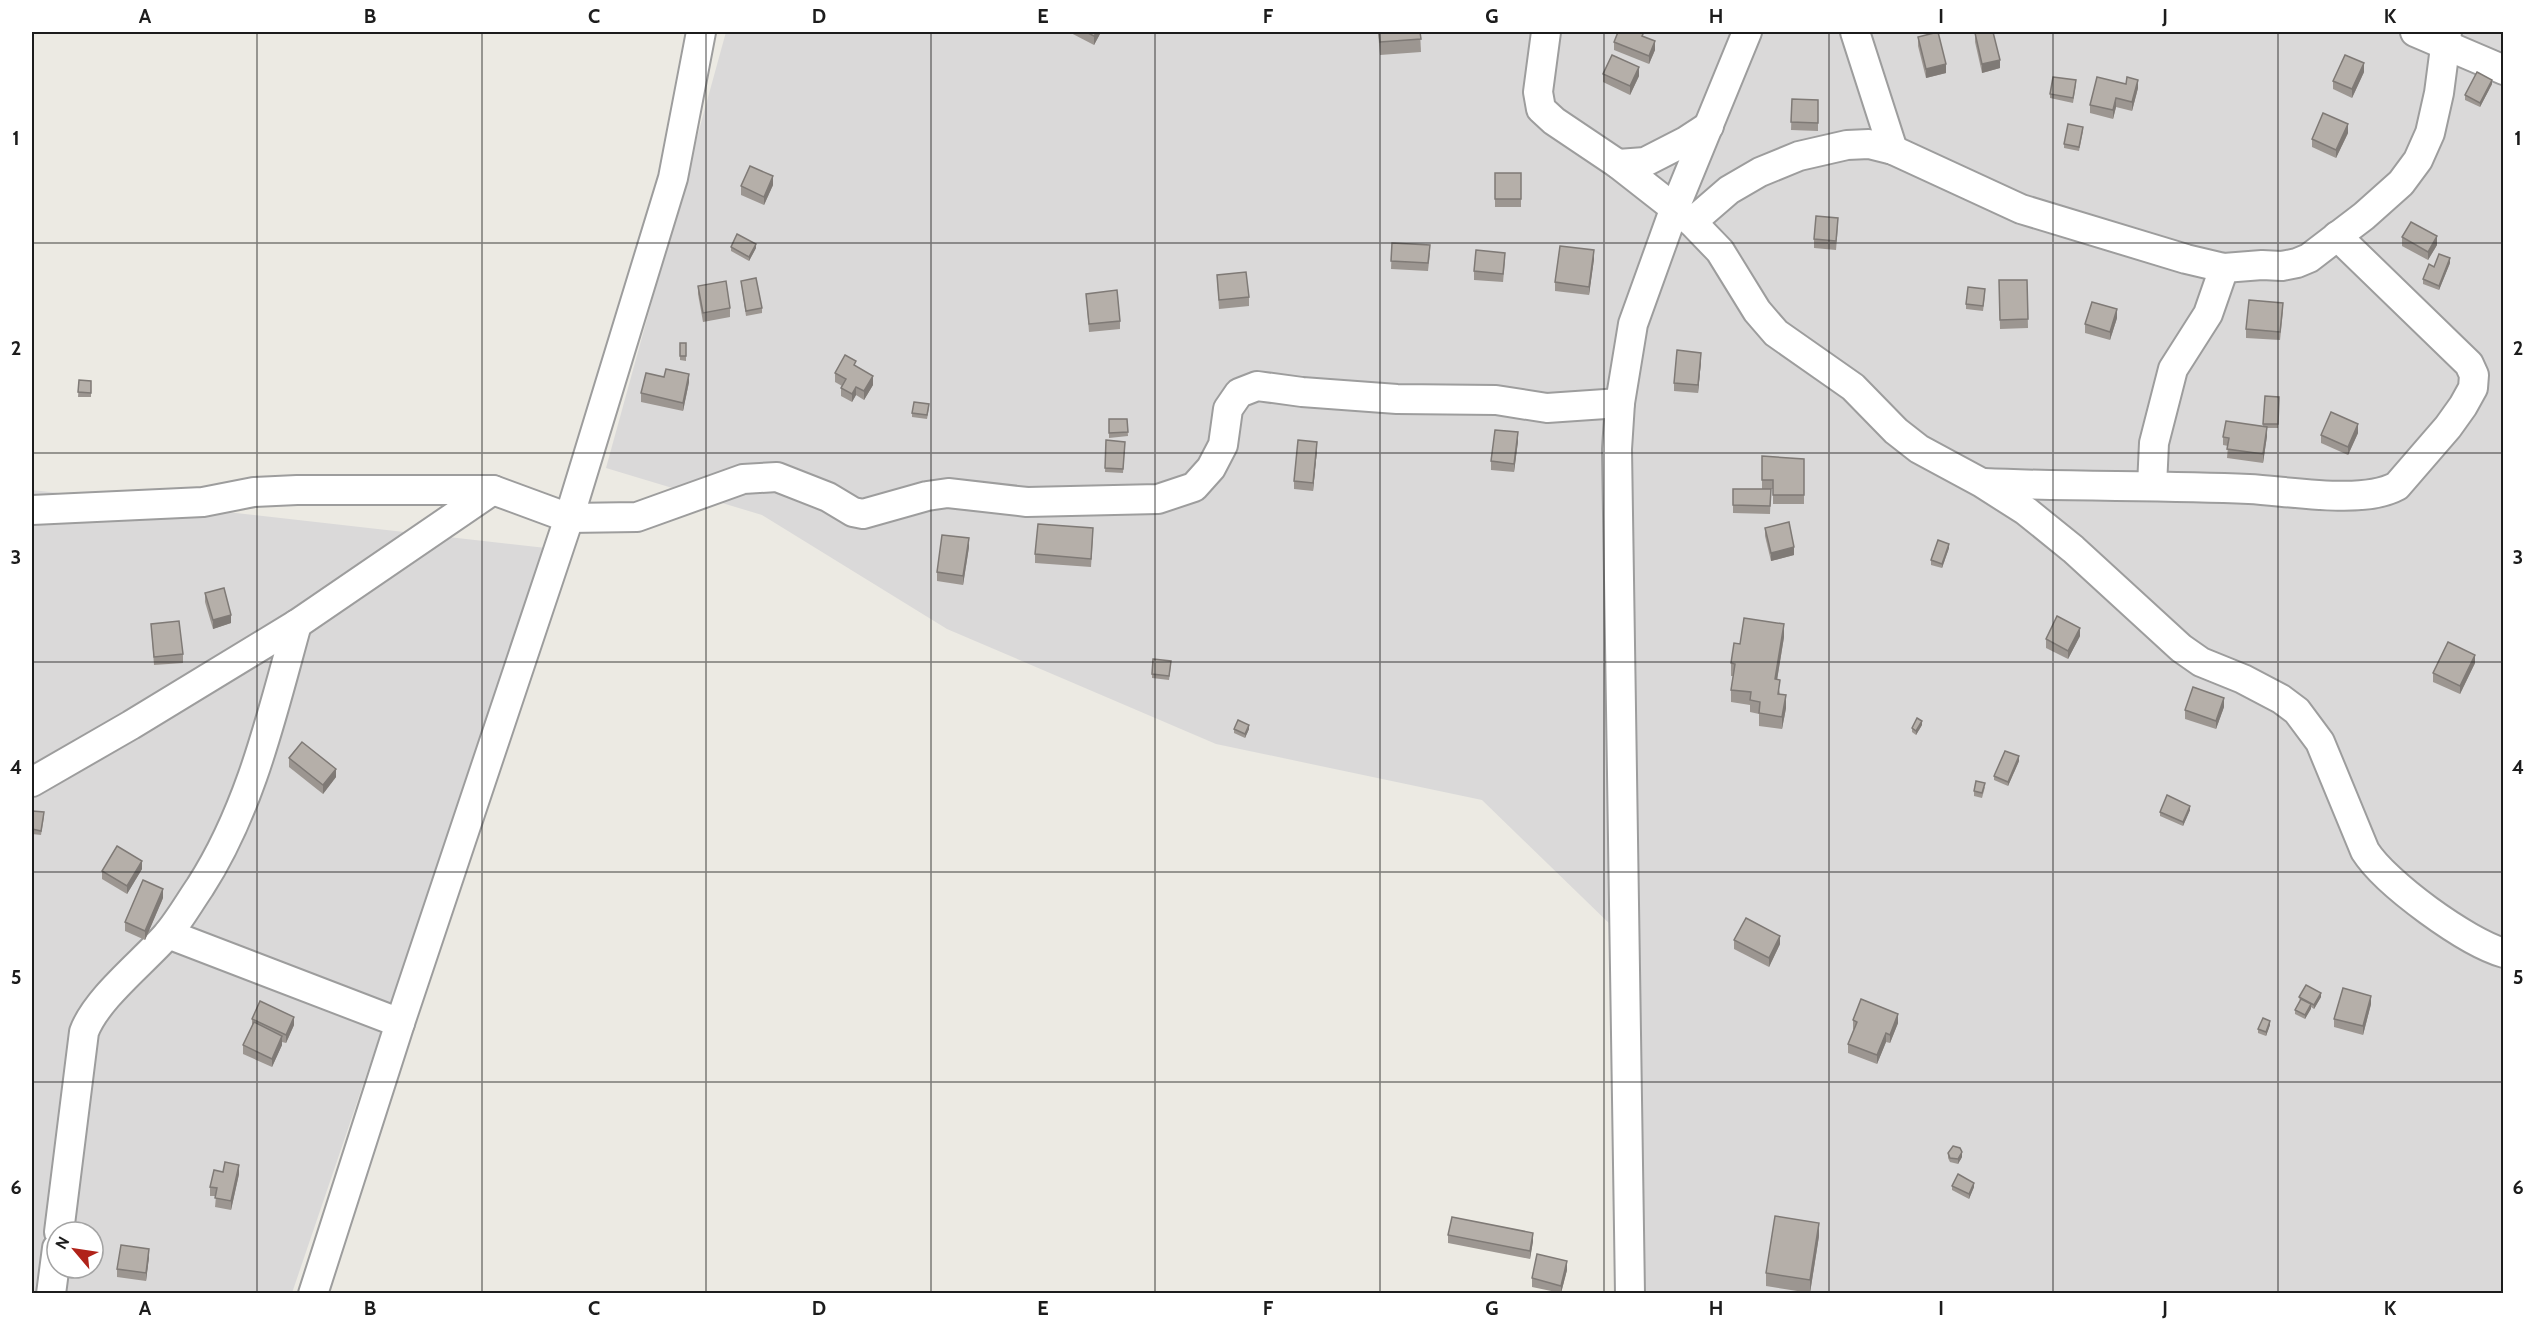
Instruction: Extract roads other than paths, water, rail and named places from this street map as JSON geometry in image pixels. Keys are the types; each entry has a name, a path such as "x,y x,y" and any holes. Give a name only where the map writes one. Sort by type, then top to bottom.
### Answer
{"street":[{"path":"313,1293 568,518 673,178 701,32"},
{"path":"1546,32 1538,92 1541,109 1554,121 1618,164 1683,216 1720,251 1757,311 1776,333 1838,374 1896,431 1919,449 1982,483 2026,511 2073,549 2181,648 2201,662 2243,679 2281,699 2297,711 2320,742 2365,851 2373,863 2424,906 2478,942 2504,953"},
{"path":"1629,1293 1617,449 1620,403 1633,324 1683,216 1709,126 1746,32"},
{"path":"1855,32 1893,150"},
{"path":"2415,32 2446,38 2504,70"},
{"path":"1683,216 1760,172 1799,156 1847,145 1869,144 1893,150 2021,209 2186,259 2224,268 2255,265 2282,266 2297,263 2309,258 2401,183 2418,160 2430,133 2439,93 2446,38"},
{"path":"1618,164 1645,162 1709,126"},
{"path":"1982,483 2152,486 2373,495 2387,492 2397,486 2448,427 2473,388 2474,375 2469,364 2337,236"},
{"path":"2152,486 2154,442 2173,369 2208,314 2224,268"},
{"path":"32,510 202,502 254,492 286,490 493,489 568,518 637,517 743,479 777,477 863,514 927,496 948,493 1027,502 1158,499 1194,487 1200,481 1211,468 1223,445 1228,410 1239,393 1257,386 1302,392 1397,399 1496,400 1547,408 1620,403"},
{"path":"32,782 297,624 493,489"},
{"path":"60,1220 84,1032 100,1005 168,934 201,886 231,834 267,733 297,624"},
{"path":"168,934 400,1023"}]}
